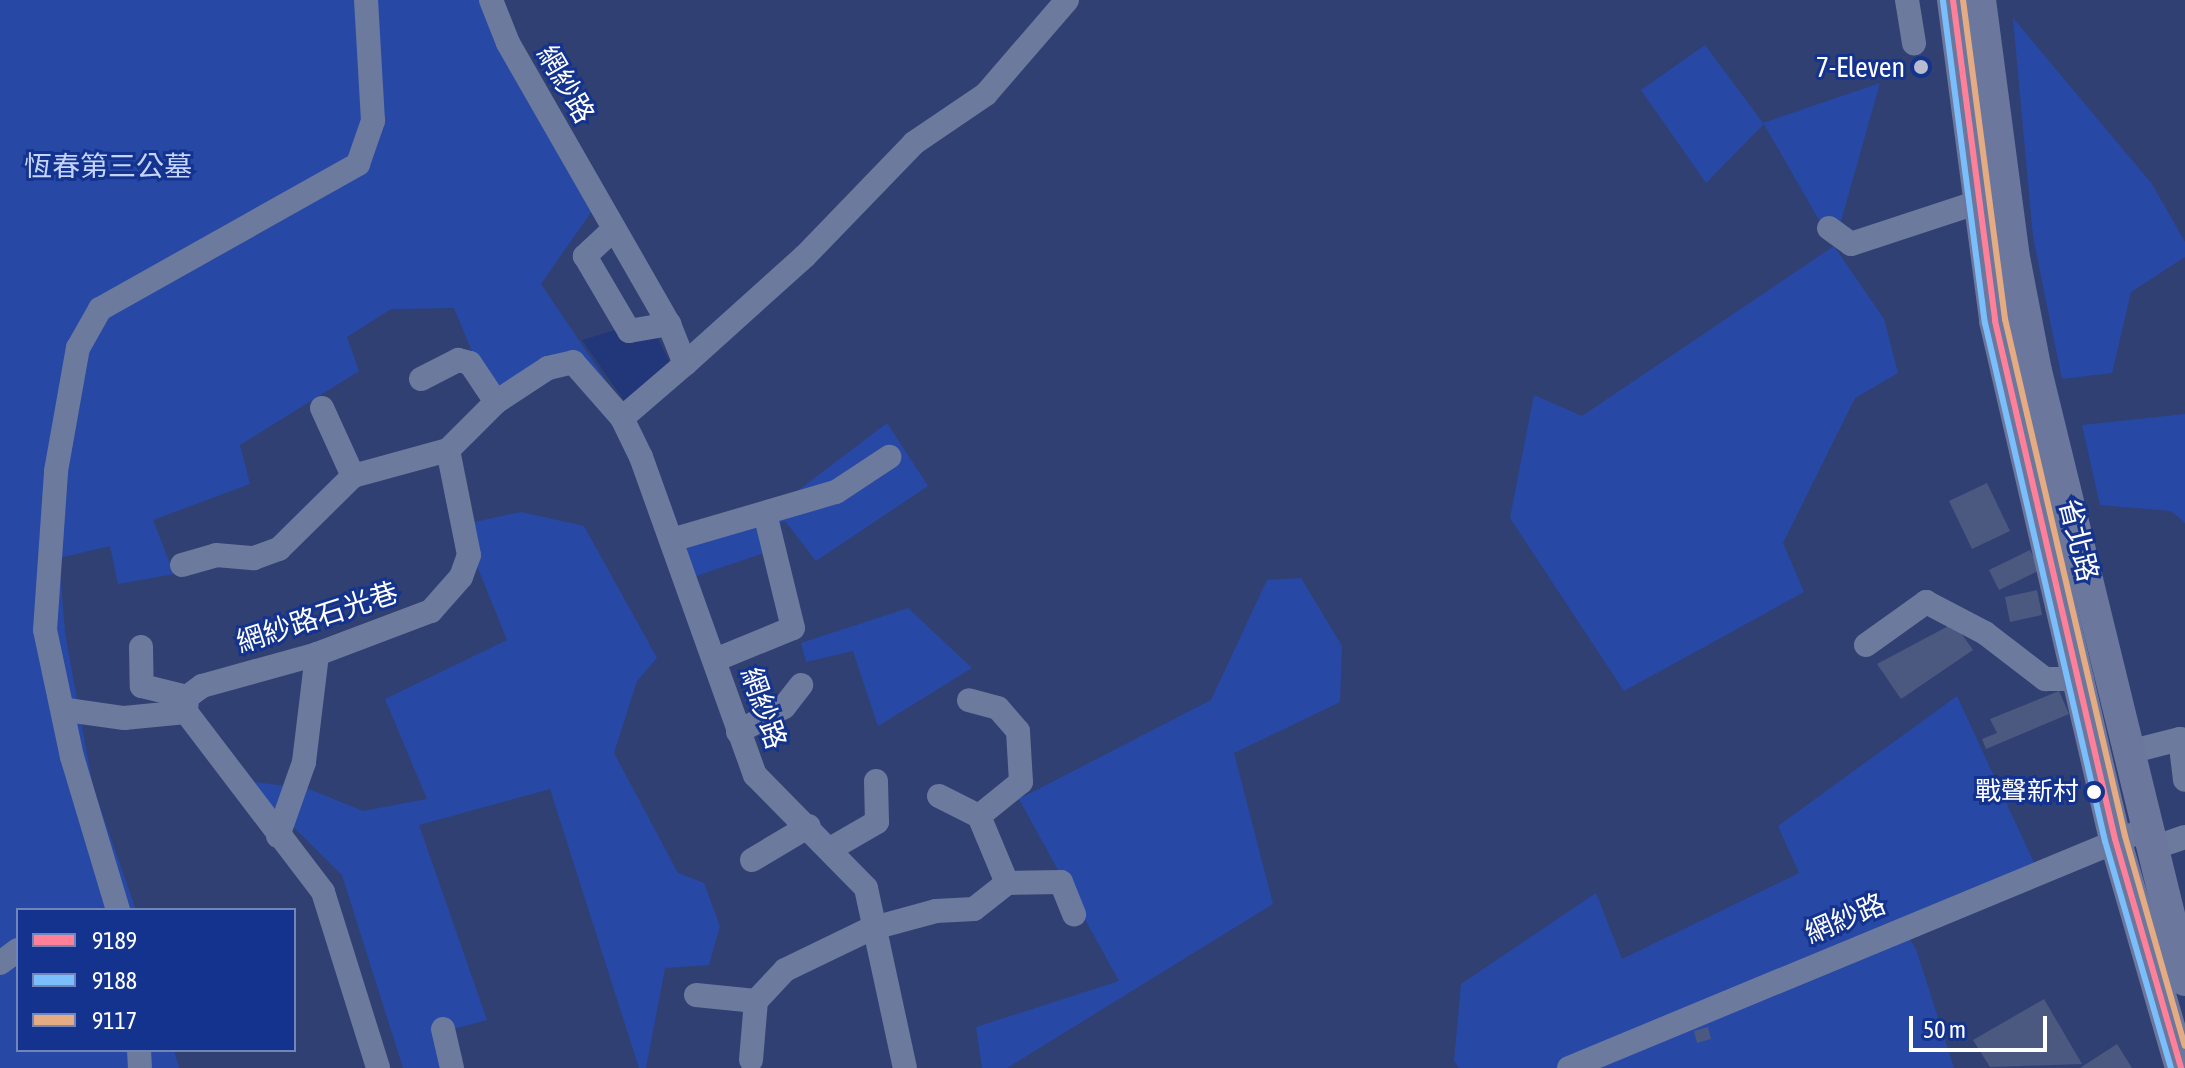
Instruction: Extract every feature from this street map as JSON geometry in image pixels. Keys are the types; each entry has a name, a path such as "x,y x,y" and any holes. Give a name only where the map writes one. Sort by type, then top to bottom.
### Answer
{"main road":[{"name":"省北路","path":"1953,0 1976,203 2036,511 2082,679 2115,839 2181,1068"},
{"name":"省北路","path":"1980,0 2033,356 2148,839 2185,980"}],"street":[{"path":"117,908 72,757 67,710 45,630 56,471 78,348 100,309 358,164 373,121 366,0"},
{"name":"網紗路","path":"491,0 508,43 669,324 685,364"},
{"path":"182,565 279,549 353,476 448,450 496,402 548,368 573,362 622,418 805,256 914,143 986,94 1067,0"},
{"path":"1907,0 1914,43"},
{"path":"1829,228 1851,244 1976,203"},
{"path":"614,229 585,256 629,331 669,324"},
{"path":"421,379 458,360 470,363 496,402"},
{"path":"322,408 353,476"},
{"name":"網紗路","path":"622,418 675,539 755,775 832,848 866,888 870,929 905,1068"},
{"name":"網紗路石光巷","path":"67,710 124,718 187,704 202,686 317,654 431,611 461,577 469,555 448,450"},
{"path":"675,539 766,517 836,492 889,457"},
{"path":"715,660 793,628 766,517"},
{"path":"1866,645 1926,602 1985,633 2045,679 2082,679"},
{"path":"141,647 142,686 187,704 278,836 323,892 378,1068"},
{"path":"278,836 304,762 317,654"},
{"path":"738,732 784,707 801,685"},
{"path":"969,700 998,708 1018,731 1023,757 1021,782 979,816"},
{"path":"2129,752 2180,739 2185,780"},
{"path":"832,848 877,822 876,781"},
{"path":"939,796 979,816 1007,883"},
{"path":"752,860 809,826"},
{"name":"網紗路","path":"1569,1068 2115,839 2185,837"},
{"path":"751,1060 756,1001 785,970 870,929 936,911 974,909 1007,883 1061,882 1074,914"},
{"path":"696,995 756,1001"},
{"path":"443,1029 452,1068"}],"green space":[{"name":"恆春第三公墓","path":"0,0 492,0 592,211 541,284 634,422 572,370 496,409 454,308 391,309 347,337 359,371 240,445 250,484 153,520 174,574 118,584 110,546 59,558 65,633 93,787 135,908 16,908 16,1052 175,1052 179,1068 0,1068"},
{"path":"2013,18 2152,184 2185,242 2185,257 2131,292 2112,373 2062,379 2033,237"},
{"path":"1705,45 1763,123 1880,83 1834,246 1764,124 1706,183 1641,90"},
{"path":"1834,246 1884,319 1898,373 1855,398 1783,543 1804,592 1624,691 1510,518 1534,395 1582,416"},
{"path":"2185,414 2185,523 2171,511 2100,505 2082,425"},
{"path":"887,423 928,486 816,561 785,521 760,531 773,550 690,578 680,544 775,508"},
{"path":"521,512 584,526 657,658 637,681 614,753 678,873 704,883 720,926 709,965 665,968 646,1068 639,1068 550,789 419,825 487,1020 446,1031 457,1068 403,1068 342,875 247,781 309,789 363,811 427,799 385,699 507,640 473,556 470,523"},
{"path":"1301,578 1342,646 1340,702 1234,753 1273,904 1007,1068 982,1068 976,1027 1119,981 1019,799 1211,700 1267,580"},
{"path":"908,608 972,668 878,726 853,651 806,662 801,643"},
{"path":"1957,696 2035,865 1901,926 1916,949 1954,1068 1459,1068 1454,1061 1461,984 1596,893 1622,959 1799,873 1778,826"}],"shaded area":[{"path":"649,320 674,371 627,405 582,340"}],"building":[{"path":"1987,483 2010,531 1972,549 1949,501"},
{"path":"2030,550 2040,570 1999,590 1989,570"},
{"path":"2037,590 2042,615 2010,622 2005,597"},
{"path":"1954,623 1973,650 1901,699 1877,664"},
{"path":"2059,691 2069,714 1986,749 1982,739 1997,733 1990,719"},
{"path":"2044,999 2082,1064 1990,1067 1973,1040"},
{"path":"1708,1027 1711,1039 1697,1043 1694,1031"},
{"path":"2117,1044 2132,1068 2080,1068"}],"transit line":[{"name":"9189","path":"1953,0 1995,321 2115,839 2181,1068"},
{"name":"9117","path":"1963,0 2005,319 2125,836 2185,1046"},
{"name":"9188","path":"1943,1 1985,323 2105,841 2171,1068"}],"place":[{"name":"7-Eleven","path":"1921,67"},
{"name":"戰聲新村","path":"2094,792"}]}
